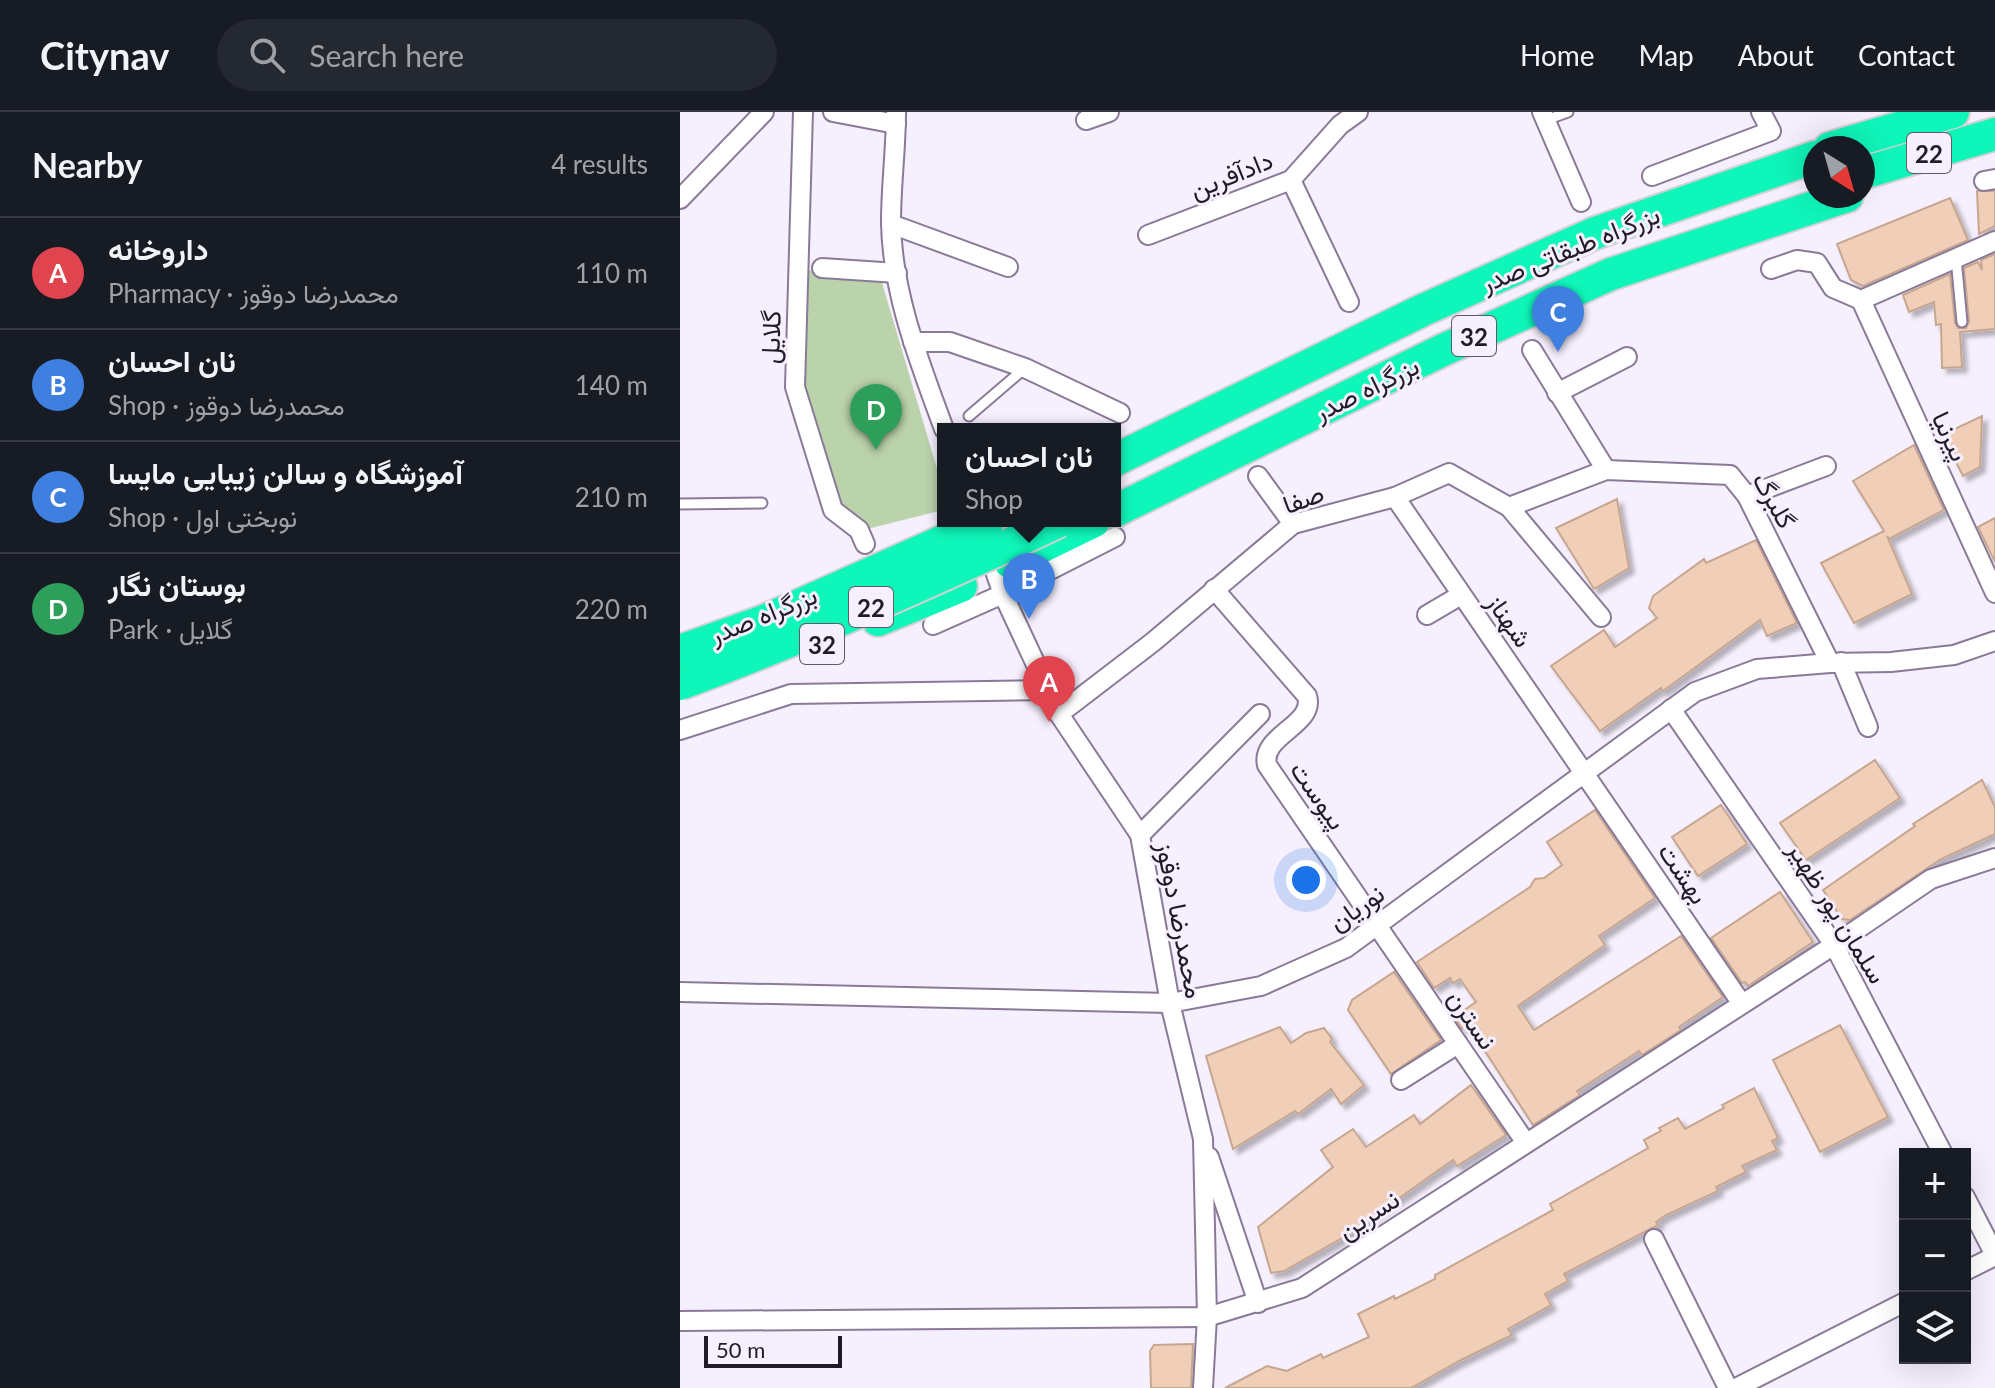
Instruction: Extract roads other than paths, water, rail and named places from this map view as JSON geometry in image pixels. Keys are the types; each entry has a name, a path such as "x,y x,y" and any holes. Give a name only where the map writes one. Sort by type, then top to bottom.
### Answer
{"highway":[{"path":"1871,136 1953,112"},
{"name":"22","path":"1875,139 1968,112"},
{"name":"22","path":"1875,169 1995,134"},
{"name":"بزرگراه صدر","path":"1121,454 1422,307 1594,230 1803,159"},
{"path":"1875,190 1991,171"},
{"name":"بزرگراه طبقاتی صدر","path":"1121,491 1433,335 1603,259 1803,190"},
{"name":"بزرگراه صدر","path":"1121,516 1443,350 1611,274 1811,208"},
{"name":"بزرگراه صدر","path":"680,649 763,617 963,527"},
{"name":"22","path":"680,649 764,621 975,527"},
{"name":"22","path":"680,684 789,642 954,571 1046,527"},
{"name":"بزرگراه صدر","path":"680,694 780,661 1098,527"}],"street":[{"path":"680,199 764,112"},
{"name":"گلایل","path":"803,112 795,387 833,510 859,530 865,544"},
{"path":"833,112 896,118 891,224 897,273 913,342 942,423"},
{"path":"1086,120 1109,112"},
{"name":"دادآفرین","path":"1148,235 1291,180 1340,125 1358,112"},
{"path":"1652,176 1771,131 1761,112"},
{"path":"1544,116 1581,202"},
{"path":"1291,180 1349,302"},
{"path":"891,224 1008,267"},
{"path":"1771,269 1797,260 1817,263 1833,288 1861,300 1995,241"},
{"path":"822,268 897,273"},
{"name":"پیرنیا","path":"1861,300 1995,593"},
{"path":"913,342 950,342 1025,368 1120,413"},
{"path":"1532,350 1606,470 1509,507 1601,617"},
{"path":"1557,393 1627,357"},
{"path":"1747,496 1826,466"},
{"name":"گلبرگ","path":"1606,470 1730,475 1747,496 1868,727"},
{"name":"صفا","path":"1059,714 1153,642 1293,524 1395,497 1449,473 1509,507"},
{"path":"1258,476 1293,524"},
{"name":"شهناز","path":"1395,497 1584,772"},
{"name":"محمدرضا دوقوز","path":"978,527 1003,594 1059,714 1140,835 1170,1003 1203,1139 1207,1317 1203,1388"},
{"path":"933,625 1003,594 1102,527"},
{"name":"پیوست","path":"1214,589 1307,696 1308,711 1278,738 1265,761 1377,925"},
{"path":"1427,615 1461,595"},
{"name":"نوریان","path":"680,992 1170,1003 1261,986 1346,948 1695,692 1757,669 1891,662 1954,655 1995,641"},
{"path":"680,730 791,694 1049,690"},
{"name":"سلمان پور ظهیر","path":"1671,709 1834,945 1940,1148"},
{"path":"1140,835 1260,714"},
{"name":"بهشت","path":"1584,772 1742,1004"},
{"name":"نسرین","path":"680,1321 1207,1317 1302,1288 1834,945 1931,879 1995,858"},
{"name":"نسترن","path":"1377,925 1526,1143"},
{"path":"1401,1080 1458,1044"},
{"path":"1203,1139 1258,1303"},
{"path":"1971,1209 1995,1255 1971,1268"},
{"path":"1654,1239 1728,1388"},
{"path":"1736,1388 1899,1305"}],"lane":[{"path":"1544,116 1568,112"},
{"path":"1956,258 1962,322"},
{"path":"969,416 1025,368"},
{"path":"680,504 762,503"}],"place":[{"name":"آموزشگاه و سالن زیبایی مایسا","path":"1558,352"},
{"name":"بوستان نگار","path":"876,450"},
{"name":"نان احسان","path":"1029,619"},
{"name":"داروخانه","path":"1049,722"}]}
